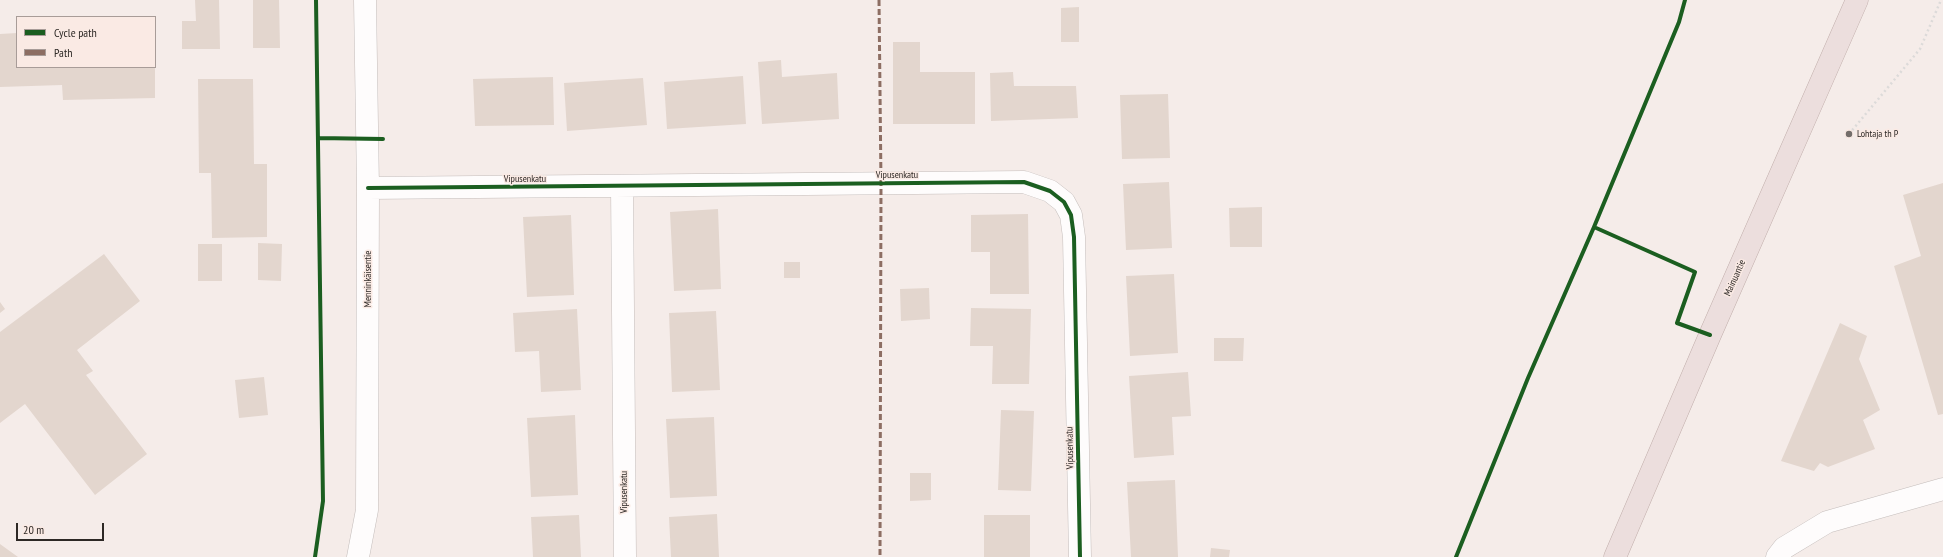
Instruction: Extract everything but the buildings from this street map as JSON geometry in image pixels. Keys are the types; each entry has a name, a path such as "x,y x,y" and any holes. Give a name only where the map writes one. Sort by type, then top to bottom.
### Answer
{"highway":[{"name":"Mainuantie","path":"1615,557 1713,328 1857,0"}],"street":[{"name":"Menninkäisentie","path":"358,557 367,510 368,188 365,0"},
{"name":"Vipusenkatu","path":"368,188 622,187 1024,182 1050,191 1064,202 1071,215 1074,237 1080,557"},
{"name":"Vipusenkatu","path":"622,187 625,557"},
{"path":"1777,557 1784,548 1827,522 1943,489"}],"path":[{"path":"1849,134 1920,49 1941,0"}],"marked path":[{"path":"879,0 881,183 880,557"}],"cycle path":[{"path":"315,557 323,501 316,0"},
{"path":"1456,557 1528,378 1594,227 1679,22 1685,0"},
{"path":"318,138 383,139"},
{"path":"368,188 1024,182 1050,191 1064,202 1071,215 1074,237 1080,557"},
{"path":"1594,227 1695,272 1677,323 1710,335"}],"place":[{"name":"Lohtaja th P","path":"1849,134"}]}
